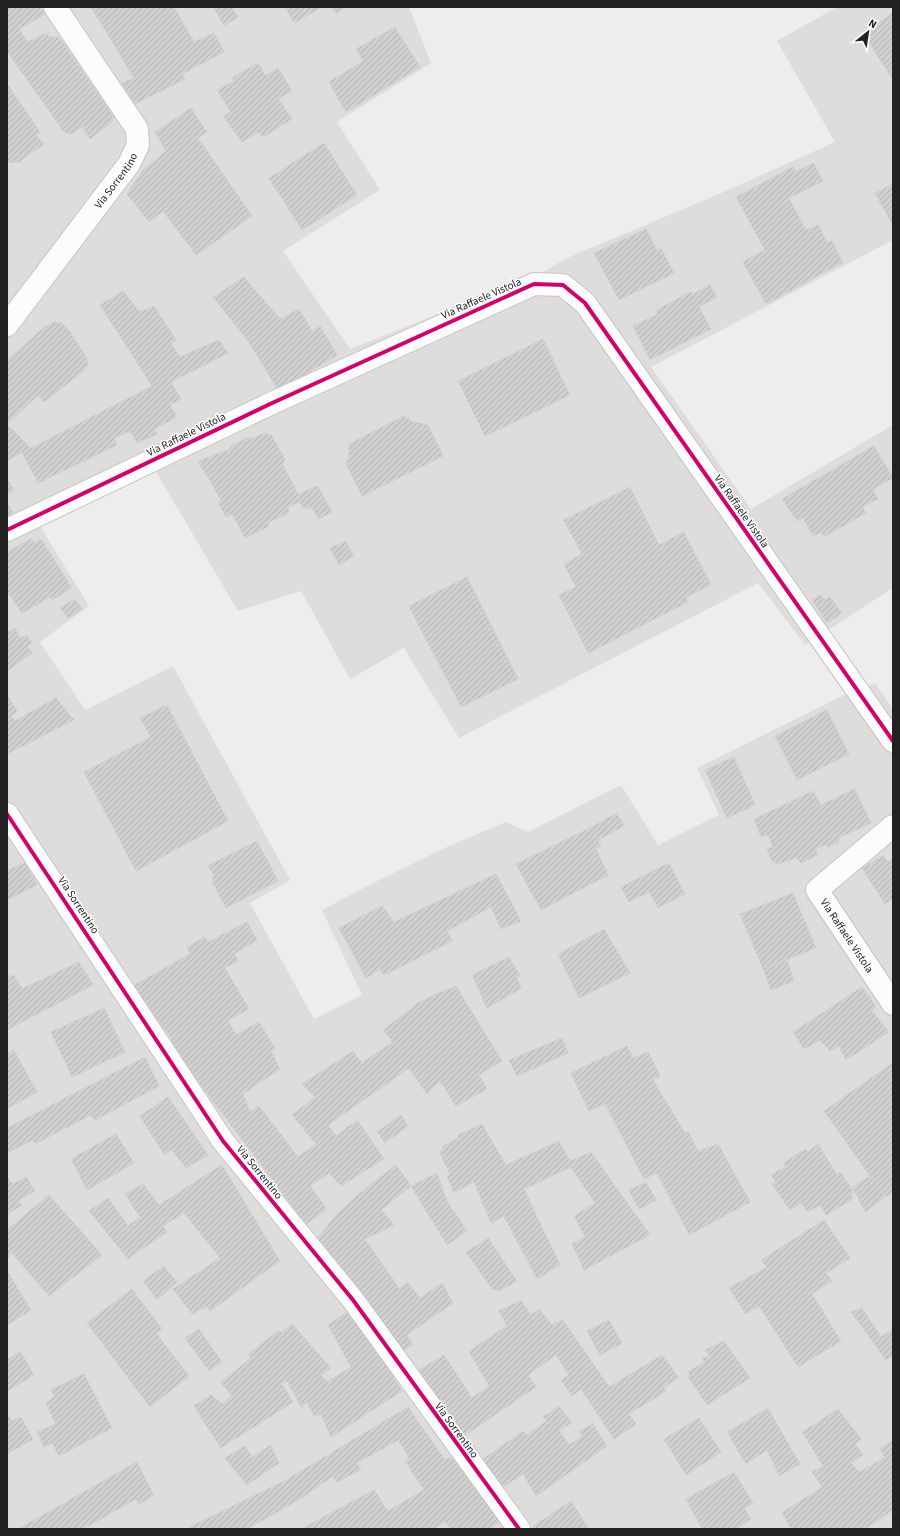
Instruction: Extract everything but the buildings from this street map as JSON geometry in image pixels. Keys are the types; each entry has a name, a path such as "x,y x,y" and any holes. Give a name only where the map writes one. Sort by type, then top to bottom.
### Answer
{"street":[{"name":"Via Sorrentino","path":"7,324 130,164 138,145 137,129 55,7"},
{"name":"Via Raffaele Vistola","path":"7,530 270,404 534,284 563,285 584,303 893,741"},
{"name":"Via Sorrentino","path":"7,814 223,1141 353,1300 519,1529"},
{"name":"Via Raffaele Vistola","path":"893,826 817,890 893,1004"}],"shaded area":[{"path":"7,7 409,7 431,63 337,122 380,190 283,251 350,349 541,273 567,258 726,191 835,142 777,41 837,7 893,7 893,240 651,367 751,509 893,425 893,588 805,645 758,583 459,738 404,648 350,679 301,591 238,611 155,470 38,523 89,606 40,642 85,710 173,666 290,880 250,903 314,1019 362,995 322,910 449,846 506,822 528,832 621,785 658,845 719,815 697,768 842,696 875,683 893,709 893,1529 7,1529"}],"cycle path":[{"path":"7,530 270,404 534,284 563,285 585,303 893,741"},
{"path":"7,814 223,1141 353,1300 519,1529"}]}
